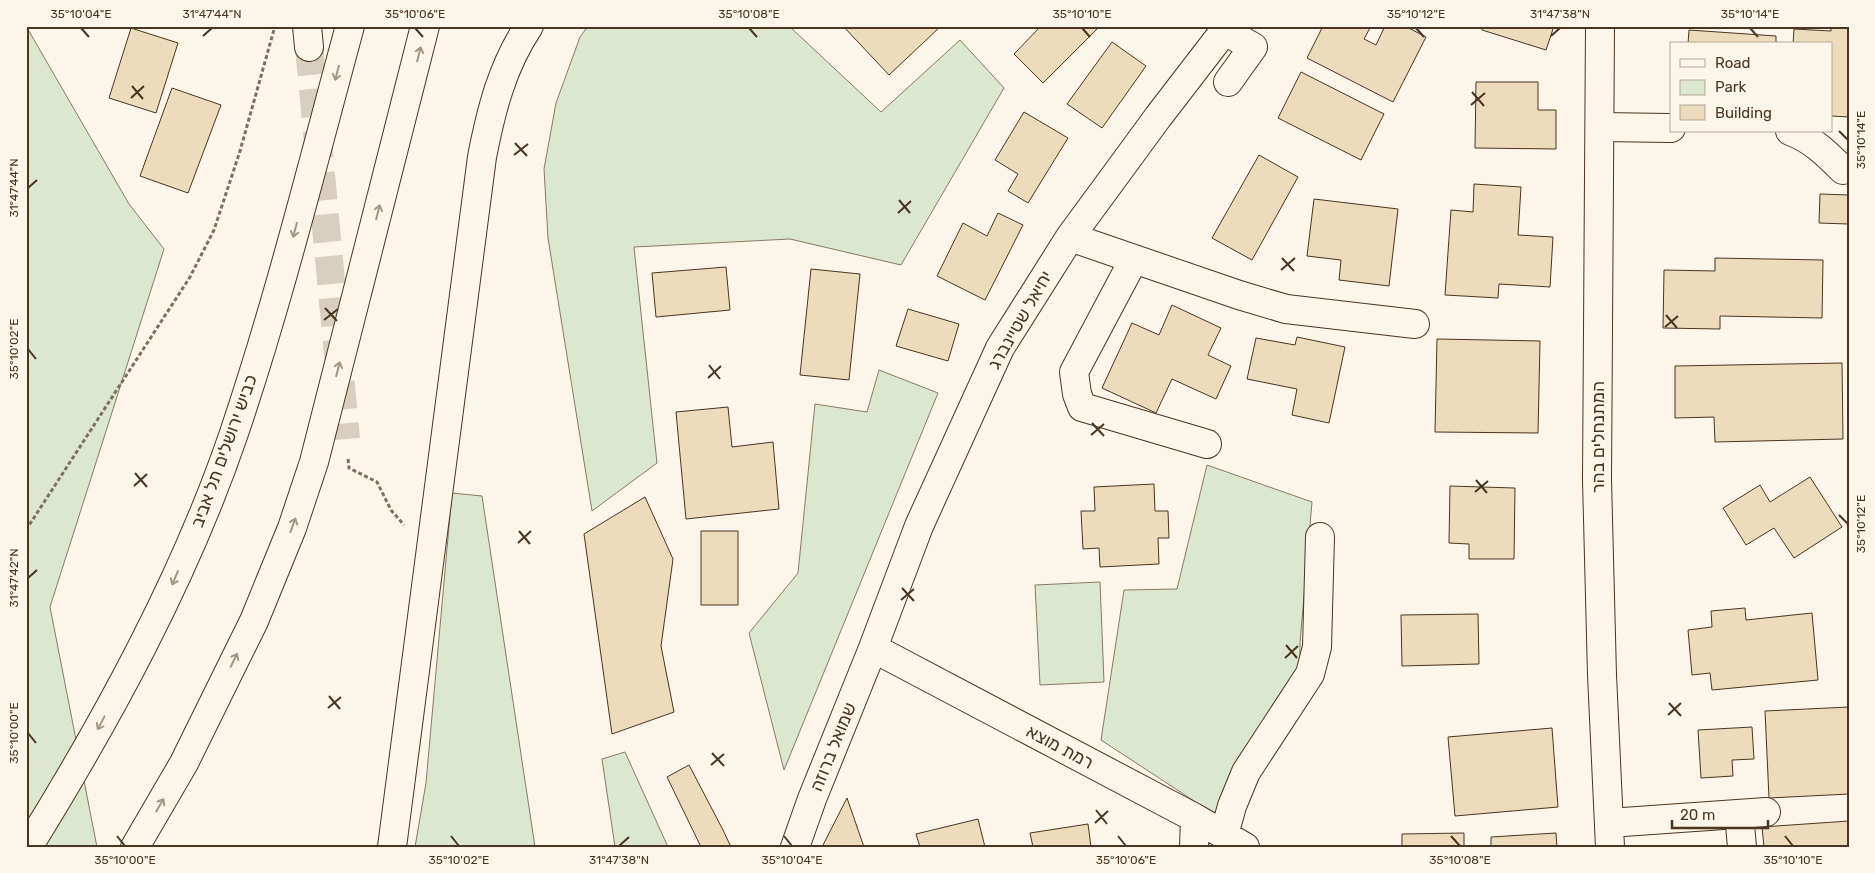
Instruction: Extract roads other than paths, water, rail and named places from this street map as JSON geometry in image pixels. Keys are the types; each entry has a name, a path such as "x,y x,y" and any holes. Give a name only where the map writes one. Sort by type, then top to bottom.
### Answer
{"main road":[{"name":"כביש ירושלים תל אביב","path":"28,847 74,774 162,610 234,433 283,273 350,26"},
{"path":"135,847 184,763 254,621 292,528 314,462 425,26"},
{"path":"392,847 477,190 487,129 502,79 511,57 529,26"},
{"name":"המתנחלים בהר","path":"1600,26 1597,480 1602,675 1609,835"},
{"path":"1226,28 1254,46 1228,82"},
{"name":"יחיאל שטיינברג","path":"873,648 919,526 1000,348 1070,237 1158,116 1226,28"},
{"path":"1600,127 1670,128"},
{"path":"1793,132 1803,136 1824,151 1843,170"},
{"path":"1070,237 1239,295 1286,308 1416,324"},
{"path":"1134,259 1074,372 1077,394 1082,407 1207,444"},
{"path":"1234,841 1232,806 1246,772 1310,674 1317,647 1320,537"},
{"name":"רמת מוצא","path":"873,648 1195,818 1234,841"},
{"name":"שמואל ברוזה","path":"795,847 873,648"},
{"path":"1609,835 1739,814 1766,812"},
{"path":"1739,814 1742,847"},
{"path":"1194,847 1195,818"}],"tunnel":[{"path":"309,47 346,439"}]}
